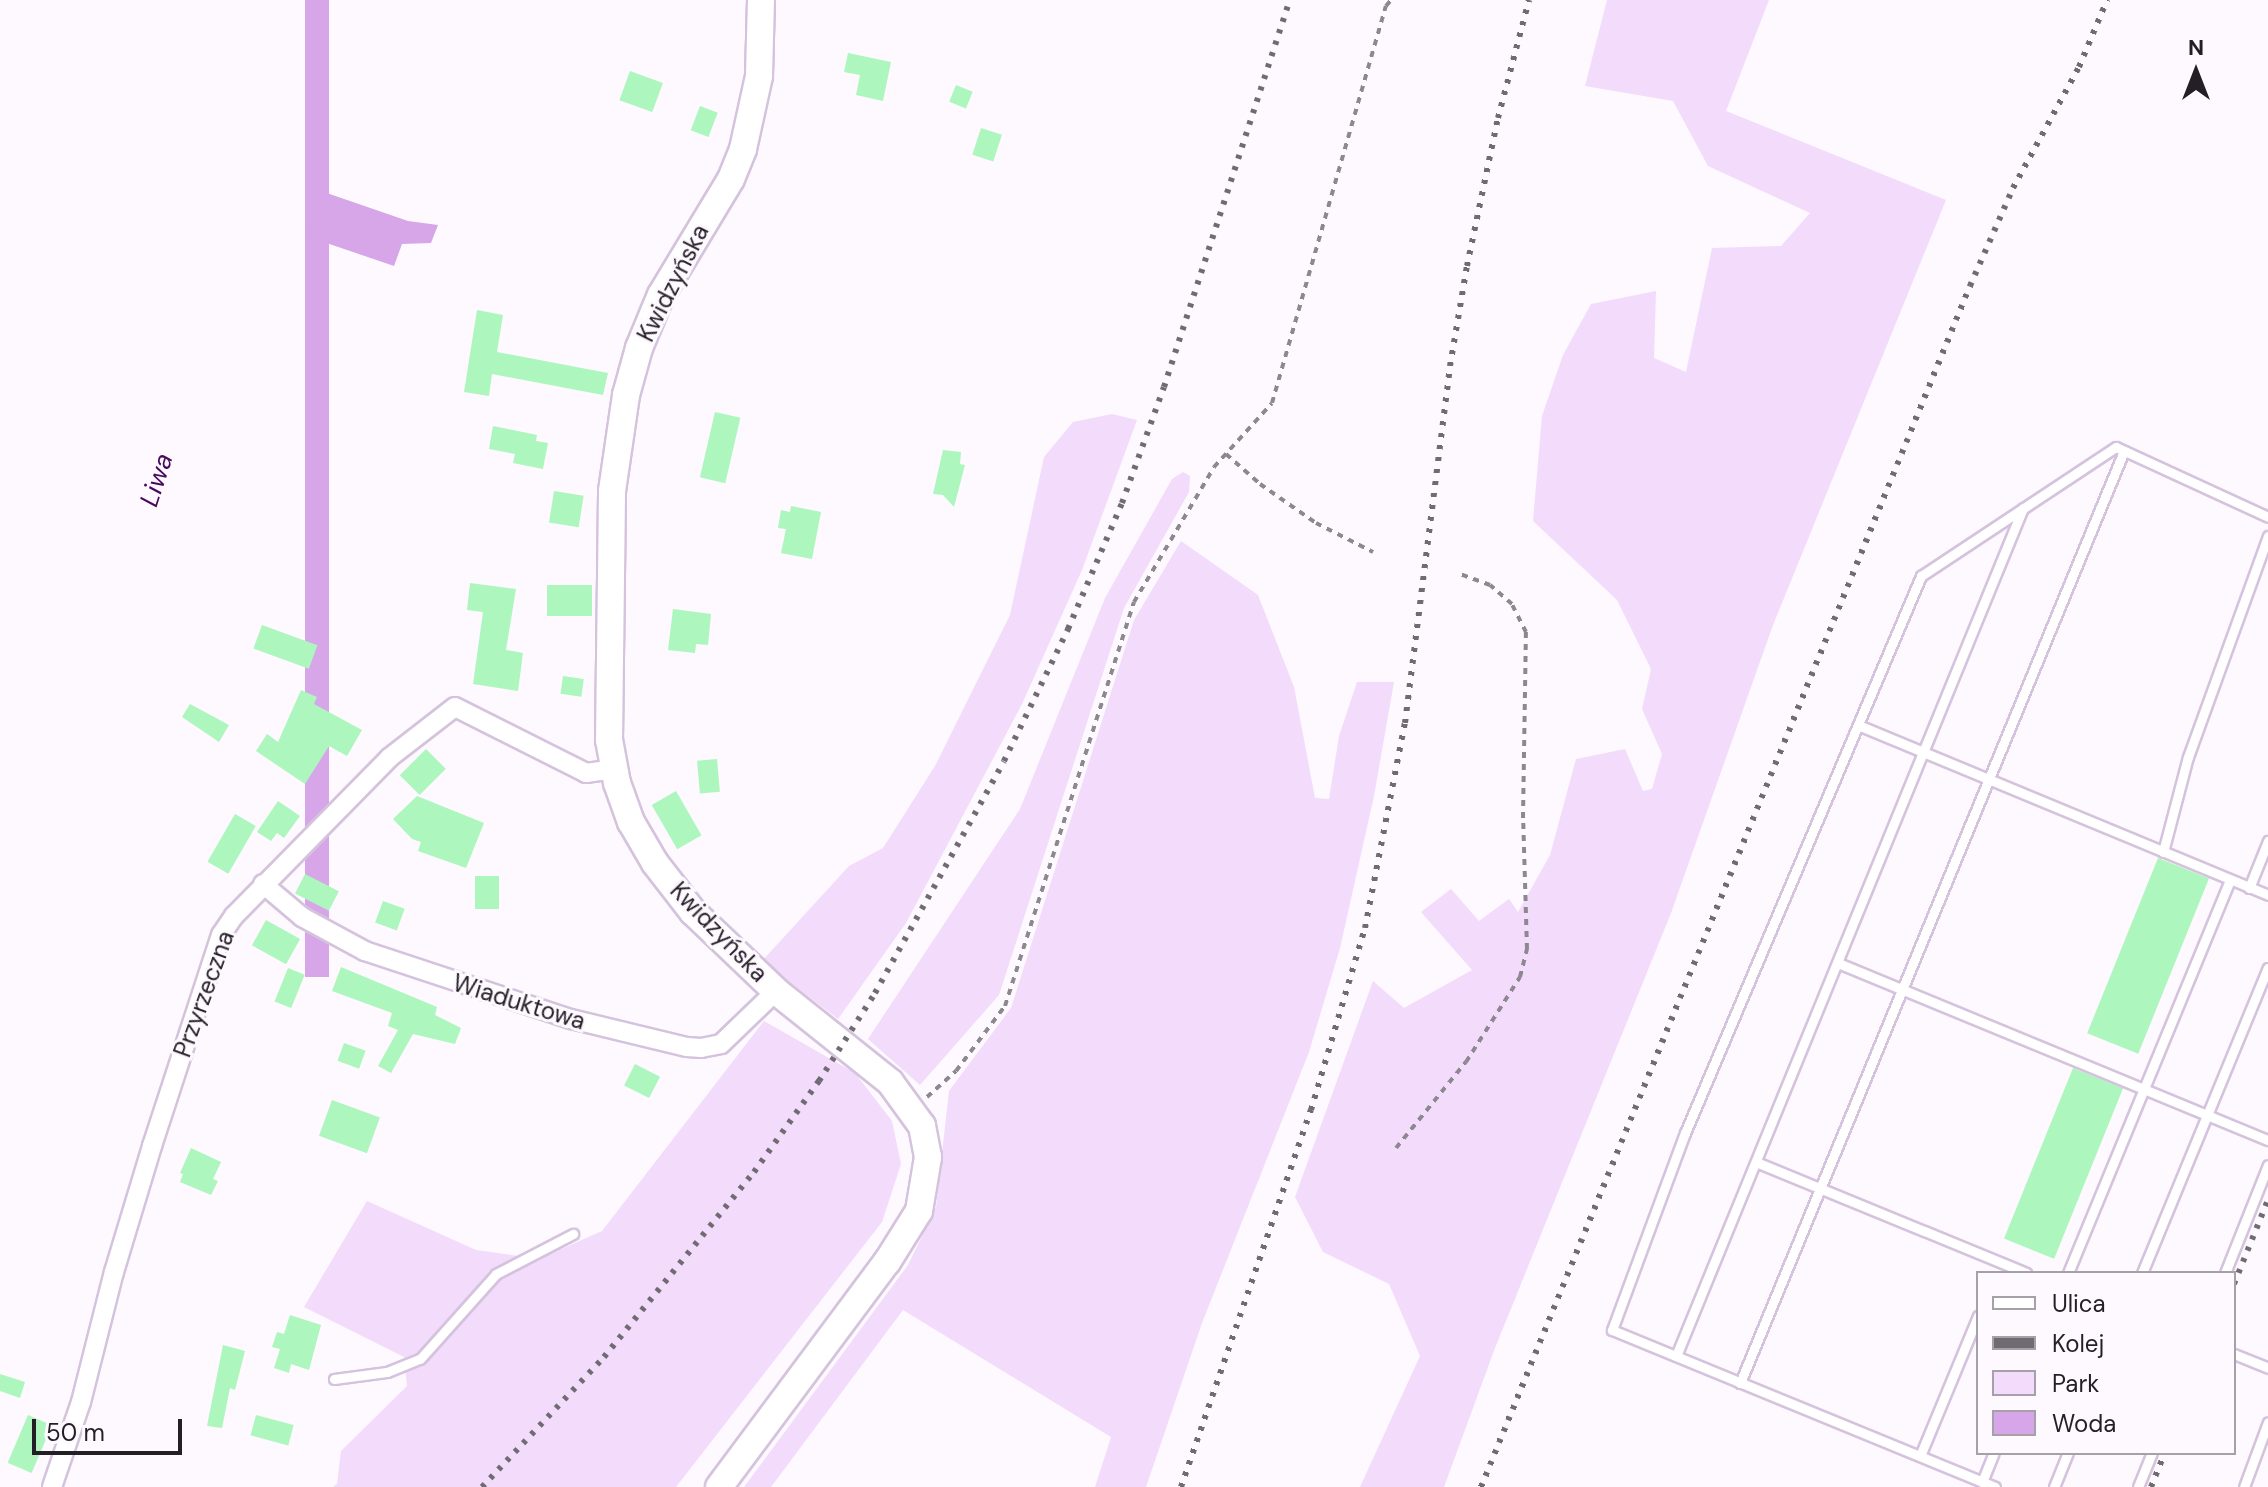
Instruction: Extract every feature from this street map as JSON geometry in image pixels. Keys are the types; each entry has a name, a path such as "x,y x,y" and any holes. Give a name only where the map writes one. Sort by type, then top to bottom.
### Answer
{"street":[{"name":"Kwidzyńska","path":"719,1487 887,1262 919,1211 928,1157 922,1126 913,1109 890,1082 776,991 693,912 655,863 631,822 614,769 609,740 612,491 618,435 639,348 661,295 731,179 743,149 759,76 761,0"},
{"name":"Przyrzeczna","path":"52,1487 81,1402 114,1272 152,1146 221,935 263,884 389,758 455,707 586,773 614,769"},
{"name":"Wiaduktowa","path":"263,884 302,917 365,951 556,1015 674,1044 701,1048 721,1044 776,991"}],"lane":[{"path":"1995,1487 1612,1330 1685,1133 1921,576 2116,447 2268,517"},
{"path":"1740,1383 2124,451"},
{"path":"1676,1356 2023,508"},
{"path":"2163,852 2198,727 2268,536"},
{"path":"1858,725 2268,895"},
{"path":"2249,888 2268,841"},
{"path":"2069,1271 2230,880"},
{"path":"1838,963 2268,1140"},
{"path":"2143,1271 2268,968"},
{"path":"1756,1162 2021,1271"},
{"path":"2226,1271 2268,1165"},
{"path":"334,1379 387,1372 420,1359 496,1274 573,1234"},
{"path":"1997,1271 2000,1262"},
{"path":"1920,1456 1976,1321"},
{"path":"2236,1355 2268,1368"},
{"path":"2244,1487 2268,1422"},
{"path":"1982,1482 1993,1455"},
{"path":"2054,1487 2067,1455"},
{"path":"2138,1487 2151,1455"}],"path":[{"path":"913,1109 956,1071 1005,1006 1134,602 1179,520 1214,467 1272,403 1386,6 1391,0"},
{"path":"1226,454 1260,484 1316,523 1373,552"},
{"path":"1396,1148 1466,1062 1520,977 1527,949 1523,818 1526,632 1512,604 1490,585 1459,574"}],"green space":[{"path":"1607,0 1769,0 1726,111 1946,200 1773,625 1671,913 1495,1348 1444,1487 1360,1487 1420,1356 1389,1284 1323,1252 1295,1197 1373,981 1404,1008 1472,970 1421,912 1451,889 1479,921 1509,899 1518,912 1550,855 1576,759 1625,749 1643,791 1652,789 1662,754 1642,709 1651,669 1617,600 1533,521 1542,416 1563,355 1591,304 1656,291 1654,358 1686,372 1712,248 1781,246 1810,213 1708,166 1673,101 1585,86"},
{"path":"1112,414 1137,420 1082,570 1022,704 906,923 838,1019 762,961 849,866 883,848 935,766 1010,615 1044,457 1073,422"},
{"path":"1183,472 1190,476 1189,492 1124,608 999,995 920,1085 868,1039 1020,809 1105,598 1172,479"},
{"path":"1181,541 1258,595 1294,687 1315,798 1329,799 1339,736 1357,682 1394,682 1374,796 1340,948 1309,1052 1202,1323 1146,1487 1095,1487 1111,1437 903,1310 771,1487 744,1487 908,1265 936,1207 949,1091 1011,1008 1134,620"},
{"path":"764,1021 855,1073 892,1121 901,1164 882,1222 676,1487 333,1487 337,1484 341,1451 407,1386 404,1357 304,1307 367,1201 476,1250 539,1259 602,1231"}],"water":[{"path":"305,0 329,0 329,977 305,977"},
{"path":"321,191 408,221 438,225 431,243 402,244 394,266 306,236 316,195"}],"building":[{"path":"848,53 891,62 883,101 856,95 860,75 844,72"},
{"path":"630,71 663,83 652,112 619,100"},
{"path":"956,85 973,92 966,108 949,102"},
{"path":"700,106 718,113 708,137 691,130"},
{"path":"981,128 1002,135 993,161 972,155"},
{"path":"477,310 503,315 497,352 608,373 603,395 492,374 489,396 464,392"},
{"path":"715,412 740,418 725,483 700,477"},
{"path":"493,426 537,435 536,441 548,443 543,469 513,463 515,454 489,449"},
{"path":"943,450 961,452 960,464 965,465 954,507 943,495 933,494"},
{"path":"554,491 584,496 579,527 549,523"},
{"path":"791,506 821,512 812,559 781,553 786,529 778,528 781,510 790,512"},
{"path":"470,583 516,589 506,650 523,653 518,691 473,684 483,612 467,610"},
{"path":"547,585 592,585 592,616 547,616"},
{"path":"673,609 711,614 708,645 696,644 695,653 668,650"},
{"path":"262,625 317,645 309,669 253,648"},
{"path":"563,676 584,679 581,697 560,694"},
{"path":"301,690 317,697 314,704 362,730 347,756 329,746 305,784 256,751 267,734 278,742"},
{"path":"190,704 229,725 219,742 182,717"},
{"path":"426,749 446,769 420,795 400,775"},
{"path":"717,759 720,792 700,794 697,761"},
{"path":"676,791 702,835 677,849 652,805"},
{"path":"417,796 484,823 466,868 418,851 421,842 412,839 393,819"},
{"path":"278,801 300,816 284,838 277,833 271,841 257,832"},
{"path":"235,814 256,826 228,874 207,862"},
{"path":"2158,858 2209,879 2138,1054 2087,1033"},
{"path":"305,874 339,891 329,911 295,894"},
{"path":"475,876 499,876 499,909 475,909"},
{"path":"383,901 405,909 397,930 375,923"},
{"path":"266,920 300,939 286,964 252,945"},
{"path":"341,967 437,1007 435,1015 461,1028 455,1044 413,1034 391,1073 378,1066 398,1030 388,1026 392,1013 332,991"},
{"path":"288,968 305,975 291,1008 275,1001"},
{"path":"344,1043 366,1051 359,1069 338,1061"},
{"path":"635,1064 660,1077 649,1098 624,1085"},
{"path":"2073,1068 2123,1088 2054,1259 2004,1239"},
{"path":"332,1100 380,1117 367,1153 319,1136"},
{"path":"191,1148 221,1162 213,1179 218,1181 211,1195 180,1182 183,1174 180,1173"},
{"path":"290,1315 321,1325 309,1370 291,1364 289,1373 274,1368 280,1349 272,1347 277,1332 284,1334"},
{"path":"223,1345 245,1351 235,1390 230,1388 222,1428 207,1426"},
{"path":"0,1374 25,1382 20,1398 0,1391"},
{"path":"28,1415 52,1425 32,1473 8,1463"},
{"path":"256,1415 294,1425 288,1445 251,1435"}],"railway":[{"path":"482,1487 604,1357 754,1172 819,1081 875,993 1004,761 1068,629 1122,503 1164,387 1290,0"},
{"path":"1181,1487 1311,1110 1365,928 1405,723 1450,366 1467,266 1498,118 1529,0"},
{"path":"1481,1487 1970,286 2013,188 2079,67 2107,0"},
{"path":"2236,1279 2268,1200"},
{"path":"2151,1487 2164,1455"}],"water label":[{"name":"Liwa","path":"157,480"}]}
